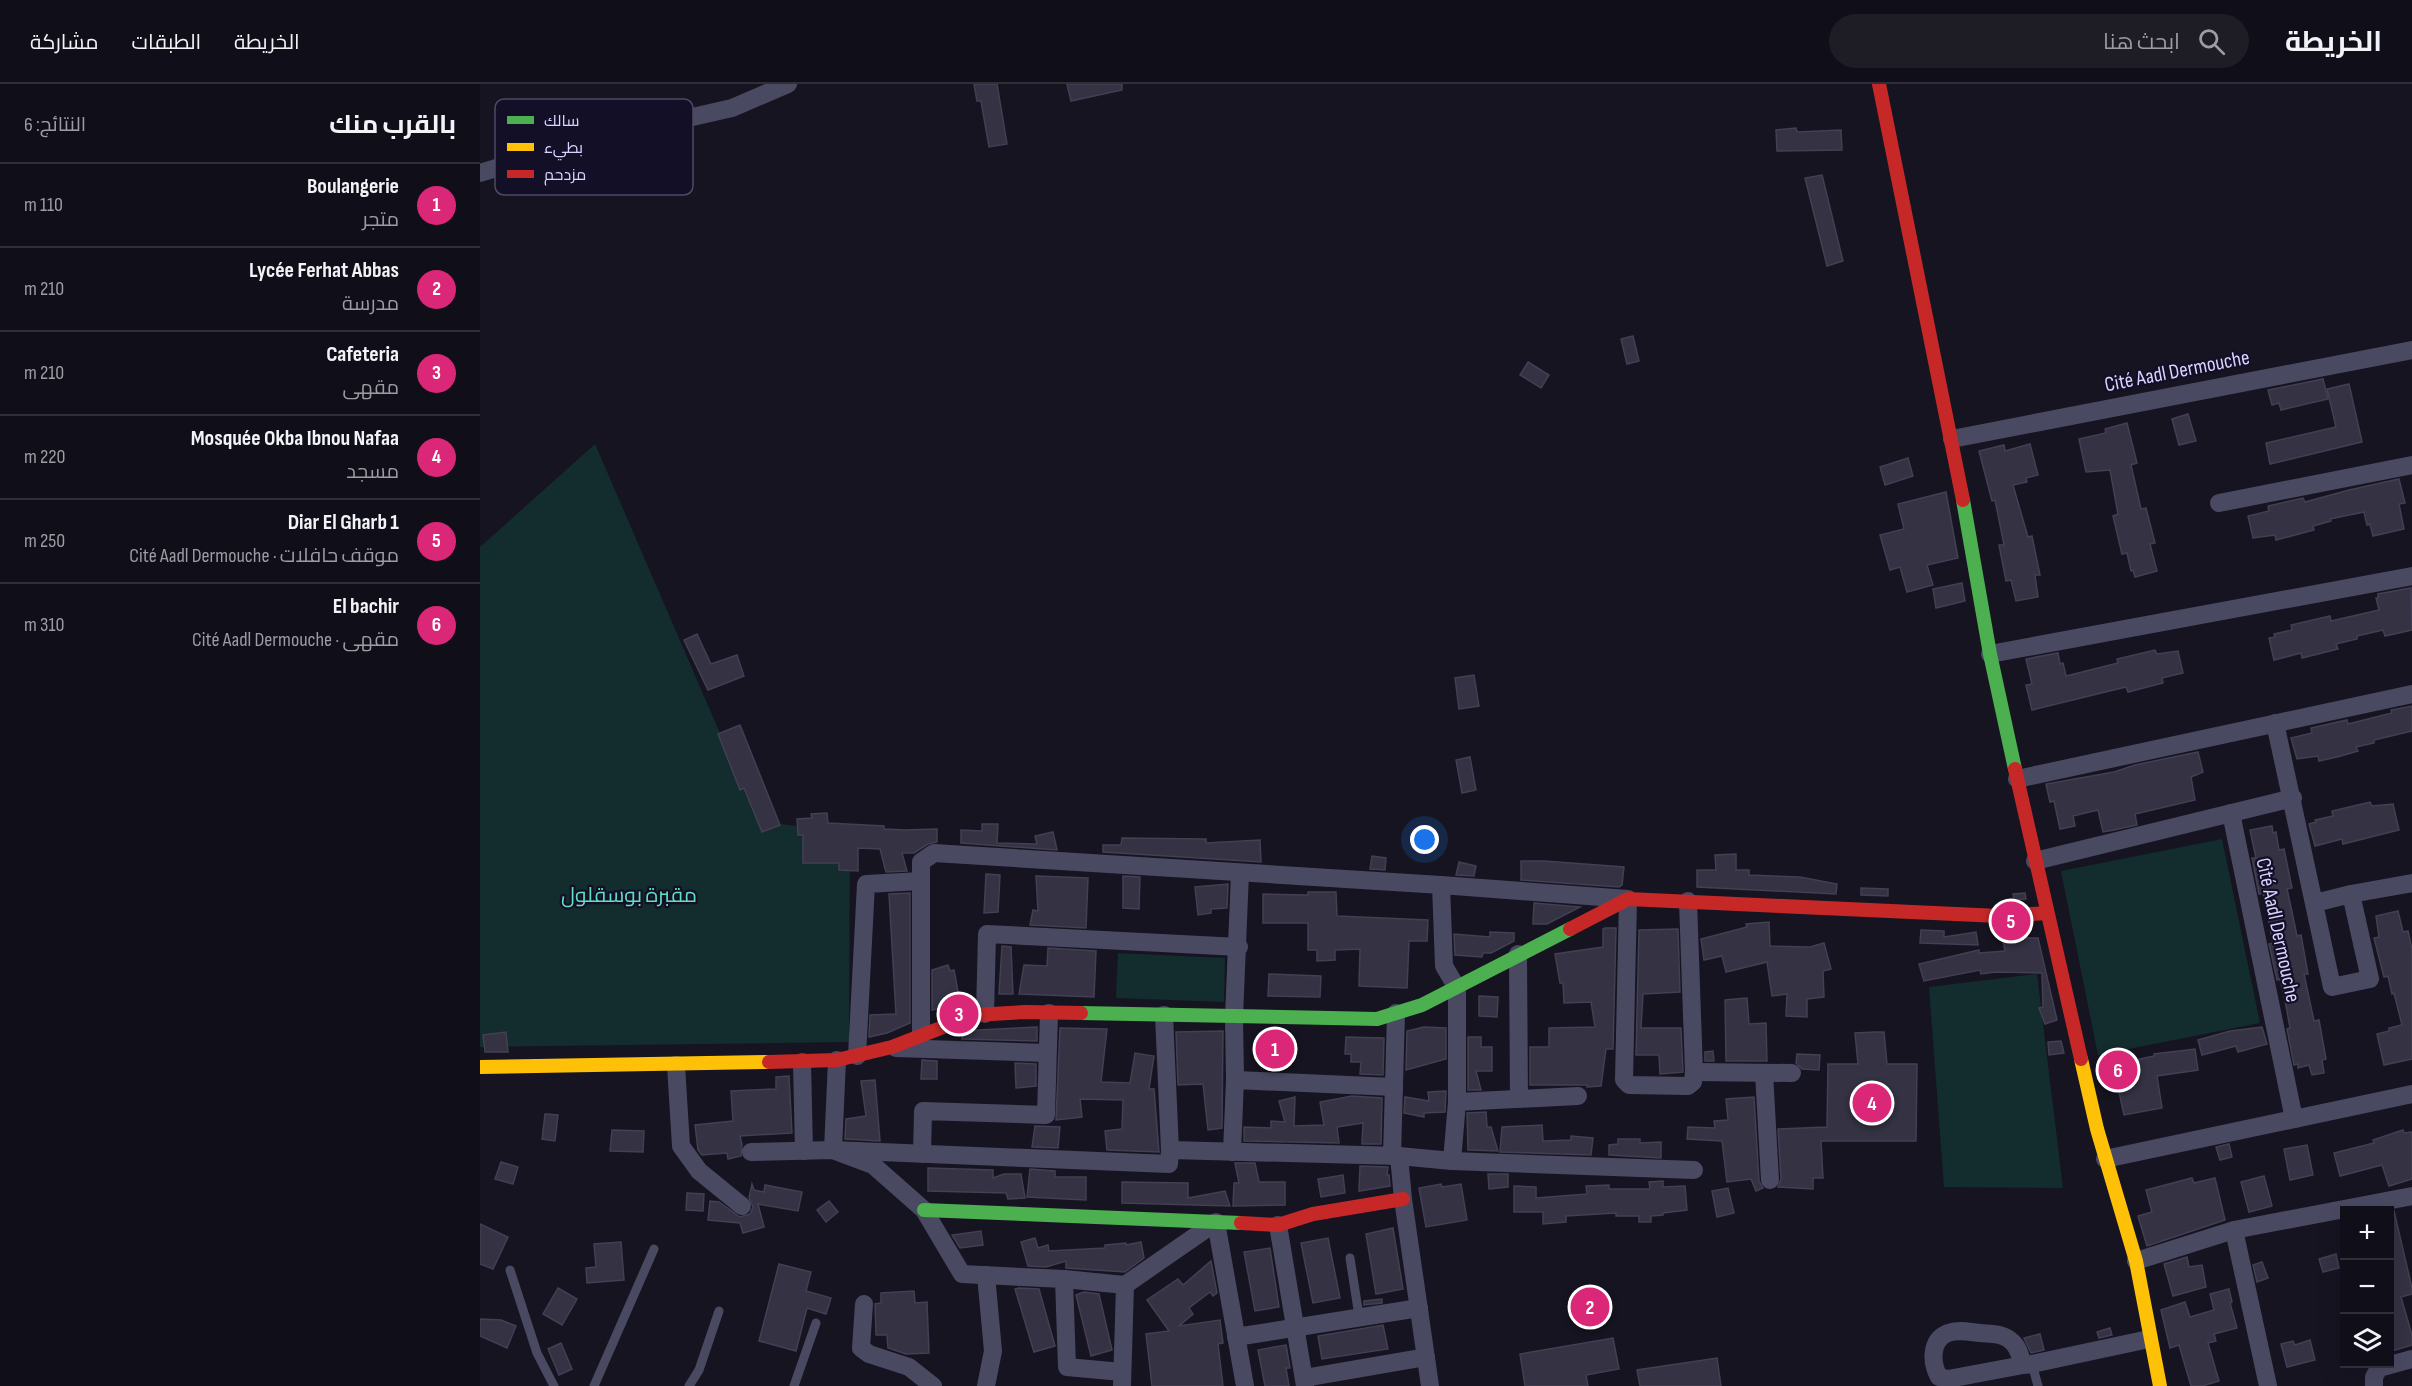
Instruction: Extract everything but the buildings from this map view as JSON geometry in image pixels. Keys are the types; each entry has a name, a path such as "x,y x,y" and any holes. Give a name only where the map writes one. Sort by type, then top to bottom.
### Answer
{"street":[{"path":"693,117 732,108 788,84"},
{"path":"1879,84 1952,439 1990,654 2035,861 2105,1159 2136,1261 2160,1386"},
{"path":"480,173 495,168"},
{"name":"Cité Aadl Dermouche","path":"1952,439 2412,350"},
{"path":"2219,503 2412,465"},
{"path":"1990,654 2412,576"},
{"path":"2017,779 2412,694"},
{"name":"Cité Aadl Dermouche","path":"2275,723 2332,987 2370,979 2351,894"},
{"path":"2035,861 2293,798"},
{"name":"Cité Aadl Dermouche","path":"2231,813 2294,1119"},
{"path":"921,1034 921,862 934,853 1628,899 1999,916 2047,913"},
{"path":"1232,1152 1235,1080 1234,1017 1239,947 1240,873"},
{"path":"857,1056 866,884 921,881"},
{"name":"Cité Aadl Dermouche","path":"2315,903 2412,883"},
{"path":"1441,885 1444,966 1457,988 1457,1102 1452,1161"},
{"path":"1628,899 1624,1080 1629,1085 1688,1086 1694,1082 1688,901"},
{"path":"480,1067 676,1065 837,1060 892,1047 974,1015 985,1014 1049,1013 1377,1019 1422,1005 1628,899"},
{"path":"985,1014 987,934 1239,947"},
{"path":"1518,954 1519,1099"},
{"path":"922,1154 923,1111 1046,1115 1049,1013"},
{"path":"1396,1013 1395,1156 1430,1386"},
{"path":"752,1152 833,1150 1169,1164 1164,1015"},
{"path":"892,1047 1047,1053"},
{"path":"833,1150 837,1060"},
{"path":"802,1062 804,1151"},
{"path":"676,1065 681,1146 699,1172 742,1206"},
{"path":"1694,1072 1792,1073"},
{"path":"1764,1073 1770,1180"},
{"path":"1235,1080 1394,1087"},
{"path":"2105,1159 2412,1094"},
{"path":"1457,1102 1578,1096"},
{"path":"833,1150 873,1165 924,1210 962,1274 1065,1279 1125,1285 1216,1222"},
{"path":"1170,1150 1395,1156 1452,1161 1694,1170"},
{"path":"2136,1261 2234,1230 2412,1196"},
{"path":"924,1210 1278,1225 1313,1214 1403,1199"},
{"path":"1216,1222 1245,1386"},
{"path":"1278,1225 1304,1382 1364,1377 1426,1357"},
{"path":"2234,1230 2268,1386"},
{"path":"986,1386 993,1351 987,1275"},
{"path":"1065,1279 1067,1367 1122,1379 1125,1285"},
{"path":"864,1304 861,1348 869,1354 909,1367 933,1386"},
{"path":"1236,1337 1419,1308"},
{"path":"2028,1365 2012,1341 2003,1335 1962,1331 1950,1332 1941,1336 1935,1346 1933,1360 1939,1377 1948,1378 2028,1365 2150,1340"},
{"path":"2374,1386 2374,1377 2379,1368 2412,1359"}],"lane":[{"path":"594,1386 654,1249"},
{"path":"1350,1258 1359,1316"},
{"path":"510,1270 537,1353 554,1386"},
{"path":"689,1386 699,1370 718,1311"},
{"path":"794,1386 816,1323"},
{"path":"2028,1365 2038,1386"}],"green space":[{"name":"مقبرة بوسقلول","path":"595,444 758,821 850,833 849,1042 480,1047 480,547"},
{"path":"2222,839 2260,1023 2098,1055 2061,871"},
{"path":"1118,953 1225,958 1224,1002 1116,998"},
{"path":"2037,974 2063,1188 1944,1187 1929,987"}],"traffic: fast":[{"path":"1963,500 1990,654 2015,769"},
{"path":"1081,1013 1377,1019 1422,1005 1570,929"},
{"path":"924,1210 1241,1223"}],"traffic: slow":[{"path":"2081,1059 2097,1129 2136,1261 2160,1386"},
{"path":"480,1067 769,1062"}],"traffic: jam":[{"path":"1879,84 1963,500"},
{"path":"2015,769 2081,1059"},
{"path":"1570,929 1628,899 1999,916 2047,913"},
{"path":"769,1062 837,1060 892,1047 974,1015 1025,1012 1081,1013"},
{"path":"1241,1223 1278,1225 1313,1214 1403,1199"}],"place":[{"name":"Diar El Gharb 1","path":"2011,921"},
{"name":"Cafeteria","path":"959,1014"},
{"name":"Boulangerie","path":"1275,1049"},
{"name":"El bachir","path":"2118,1070"},
{"name":"Mosquée Okba Ibnou Nafaa","path":"1872,1103"},
{"name":"Lycée Ferhat Abbas","path":"1590,1307"}]}
